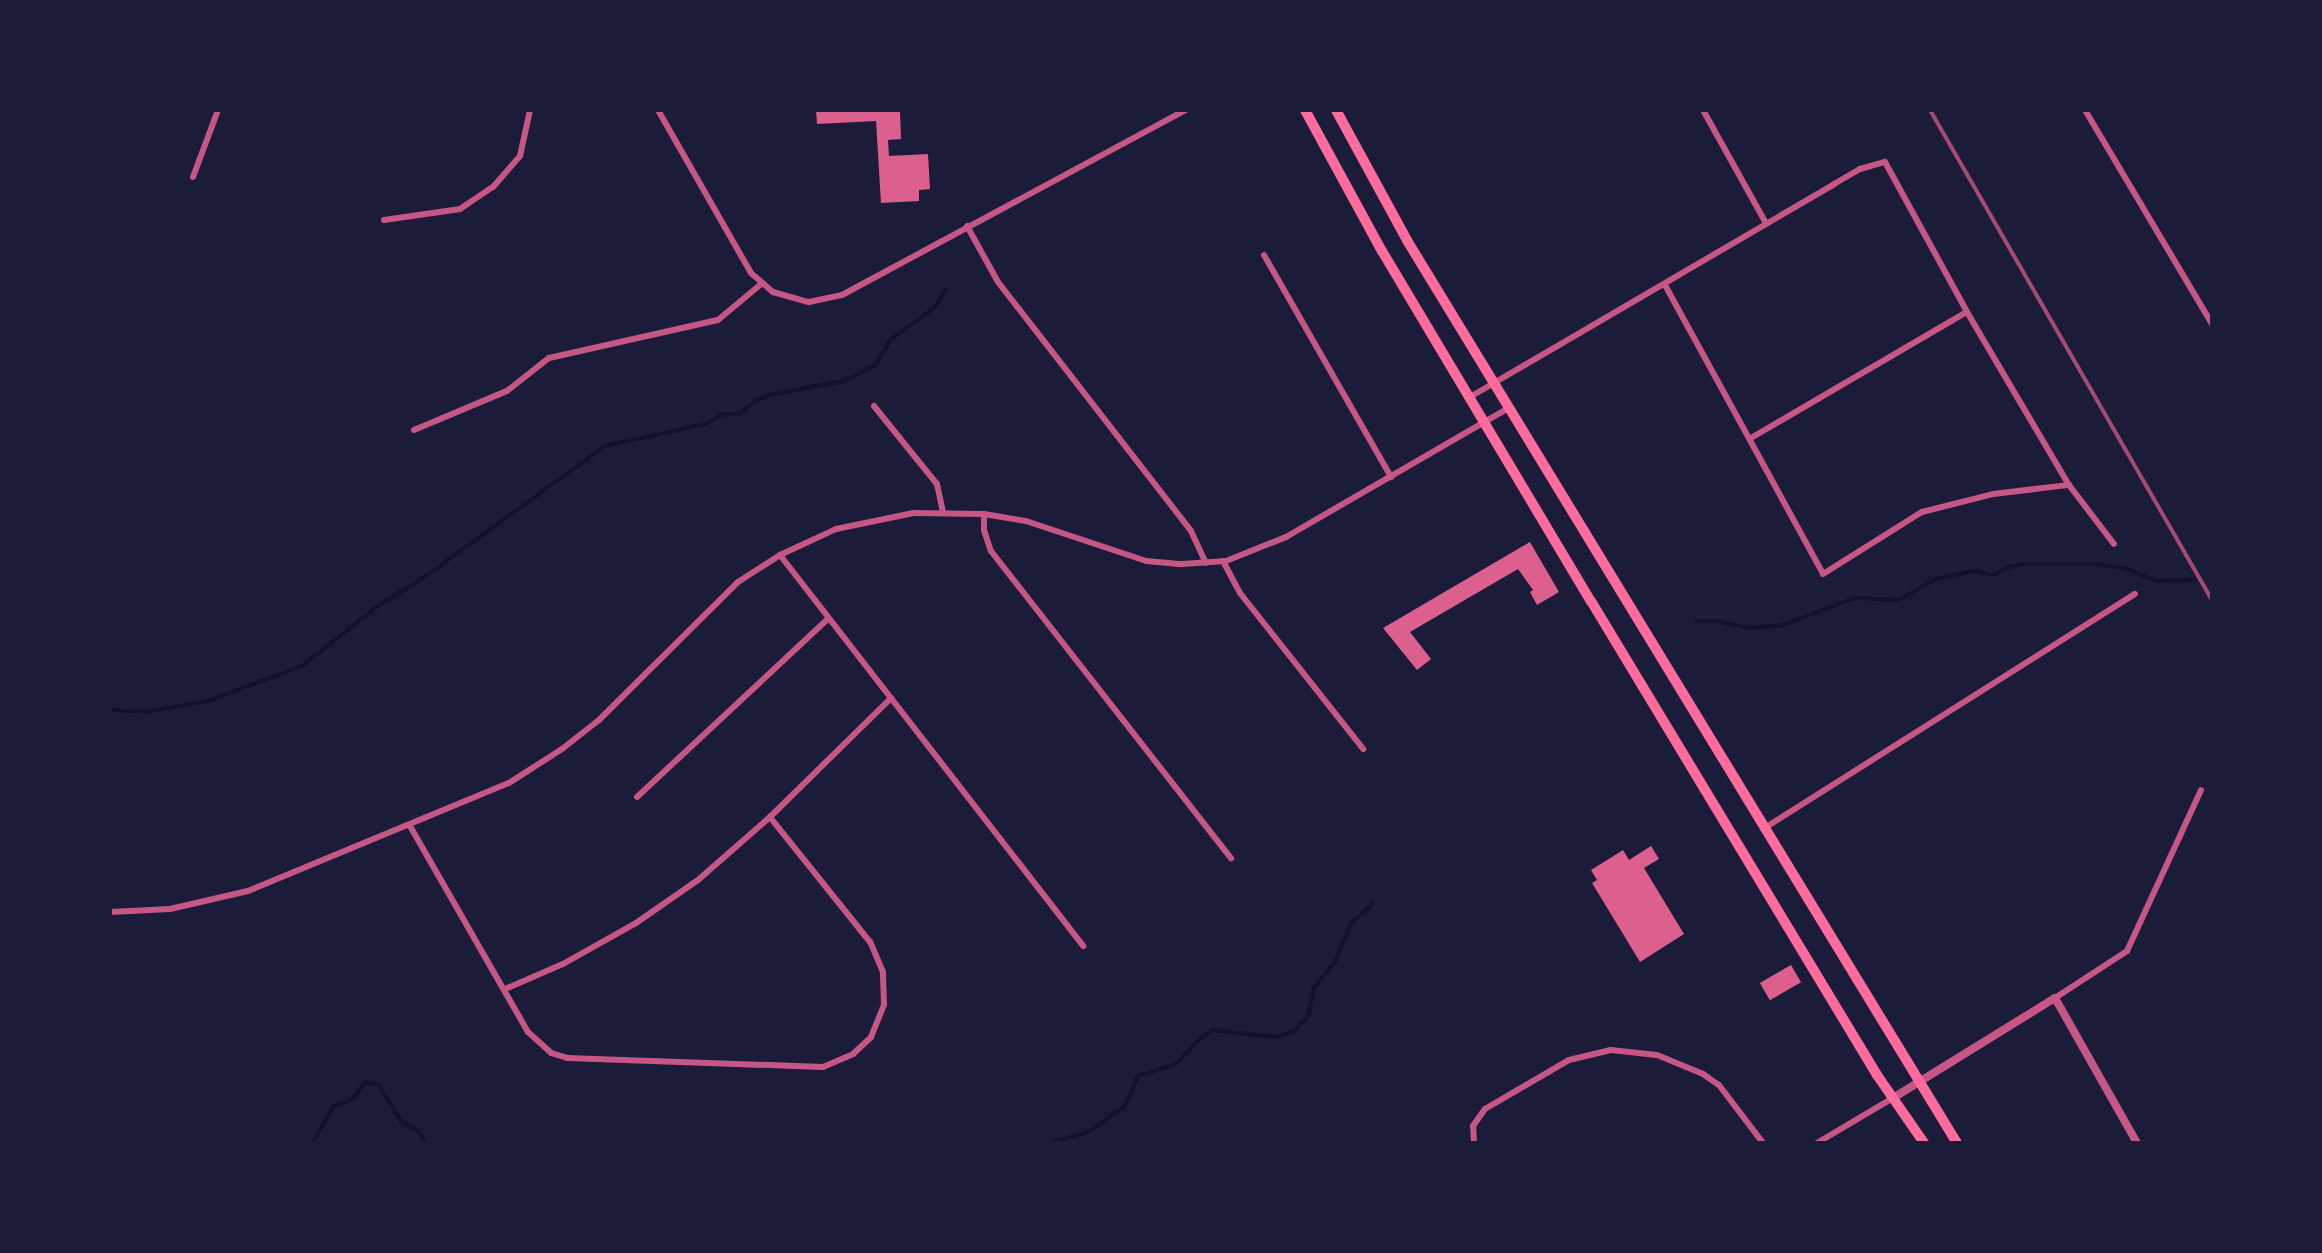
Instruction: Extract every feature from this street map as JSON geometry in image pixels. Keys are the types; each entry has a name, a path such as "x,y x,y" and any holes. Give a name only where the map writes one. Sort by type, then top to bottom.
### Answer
{"main road":[{"path":"1305,110 1382,251 1483,421 1812,968 1924,1143"},
{"path":"1336,110 1408,242 1957,1143"}],"street":[{"path":"193,177 218,110"},
{"path":"384,220 460,209 493,187 520,156 530,123 530,110"},
{"path":"658,110 744,263 760,285 799,301 831,299 1186,110"},
{"path":"1703,110 1766,223"},
{"path":"2085,110 2212,324"},
{"path":"1469,397 1665,285 1766,223 1879,162 1885,162 1967,312 2069,485 2114,544"},
{"path":"967,226 998,282 1191,531 1206,563"},
{"path":"1264,255 1391,477"},
{"path":"414,430 507,391 549,358 718,320 760,285"},
{"path":"1665,285 1823,574 1922,512 1993,494 2069,485"},
{"path":"1751,438 1967,312"},
{"path":"874,406 937,484 943,512"},
{"path":"110,912 170,909 248,891 489,793 562,749 637,684 716,600 780,555 809,539 864,521 943,512 984,514 1026,521 1146,561 1223,561 1262,549 1510,407"},
{"path":"984,514 985,538 991,551 1231,858"},
{"path":"780,555 1083,946"},
{"path":"1223,561 1240,593 1363,749"},
{"path":"1763,829 1941,720 2135,594"},
{"path":"637,797 829,618"},
{"path":"505,989 563,964 636,923 698,880 770,817 891,698"},
{"path":"1817,1143 2127,951 2201,790"},
{"path":"410,826 533,1039 560,1057 823,1067 853,1054 871,1037 882,1015 885,992 881,963 870,942 770,817"},
{"path":"2055,998 2137,1143"},
{"path":"1474,1143 1473,1126 1485,1109 1569,1060 1611,1050 1657,1055 1703,1074 1729,1096 1763,1143"}],"building":[{"path":"816,110 900,110 901,139 888,140 889,156 928,154 930,189 919,190 919,201 881,203 876,121 817,124"},
{"path":"1530,542 1559,592 1537,605 1530,592 1533,590 1518,569 1410,632 1431,659 1417,670 1383,628"},
{"path":"1651,846 1659,859 1644,868 1684,934 1640,962 1592,883 1597,880 1591,870 1623,850 1629,860"},
{"path":"1791,965 1801,982 1770,1000 1760,983"}],"waterway":[{"path":"110,710 145,712 208,701 302,666 378,606 427,575 605,446 705,424 721,415 742,413 755,401 770,395 844,381 875,365 890,340 935,307 946,289"},
{"path":"1696,621 1718,621 1748,628 1780,626 1855,598 1899,600 1936,579 1974,571 1993,575 2025,564 2096,564 2127,569 2157,581 2195,580"},
{"path":"1051,1143 1088,1132 1125,1106 1138,1076 1176,1064 1199,1039 1213,1030 1276,1037 1294,1031 1308,1016 1314,987 1335,962 1351,923 1372,905"},
{"path":"312,1143 334,1106 353,1099 364,1083 378,1084 401,1121 418,1131 426,1143"},
{"path":"1017,1143 1032,1143"}],"railway":[{"path":"1930,110 2212,600"}]}
